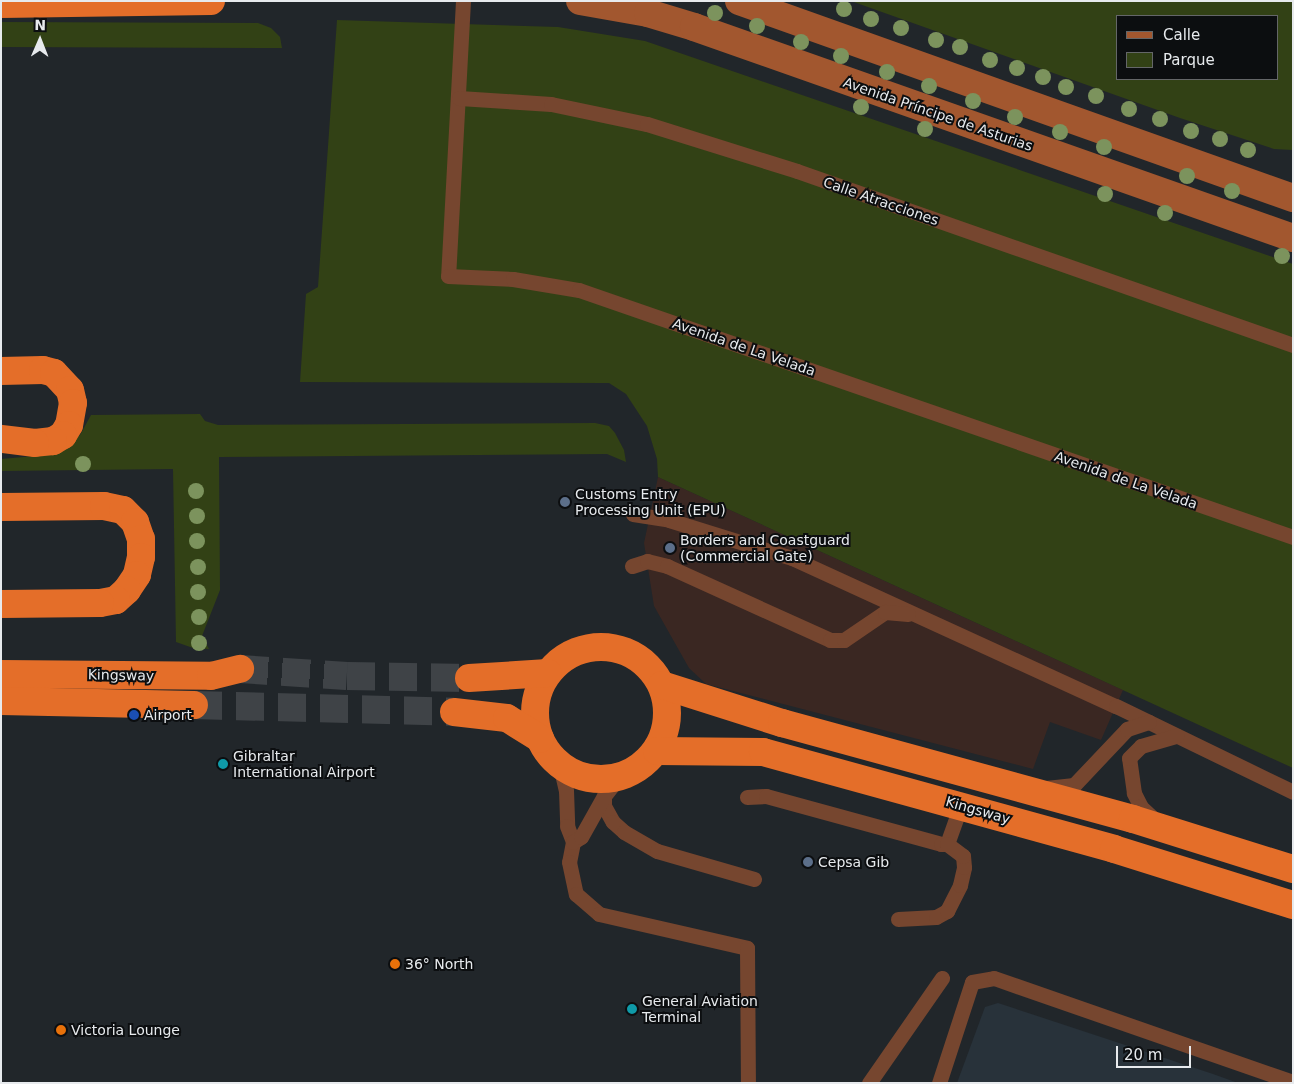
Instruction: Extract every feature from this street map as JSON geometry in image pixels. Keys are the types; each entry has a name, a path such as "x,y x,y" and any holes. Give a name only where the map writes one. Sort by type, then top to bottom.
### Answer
{"highway":[{"path":"1,4 211,1"},
{"path":"1,371 43,370 54,373 70,390 73,403 69,425 63,435 53,441 35,443 1,439"},
{"path":"1,507 104,506 123,510 135,522 140,539 141,557 136,575 128,590 116,600 100,603 1,604"},
{"path":"454,712 508,718 540,740 560,765 611,786 646,763 657,751 666,730 668,715 662,685 650,666 633,654 614,648 594,647 575,652 548,673 535,705 540,740"},
{"name":"Kingsway","path":"1,658 212,663 240,668 211,676 1,674"},
{"path":"469,678 548,673"},
{"path":"662,685 782,723 1028,788 1164,828 1293,869"},
{"name":"Kingsway","path":"1,701 194,705"},
{"name":"Kingsway","path":"657,751 763,752 961,805 1293,905"}],"main road":[{"name":"Avenida Príncipe de Asturias","path":"580,1 648,13 694,27 1293,238"},
{"path":"739,1 1293,198"},
{"path":"1257,186 1293,188"}],"lane":[{"name":"Avenida de La Velada","path":"462,1 459,98 448,276 513,279 579,290 1292,535"},
{"name":"Calle Atracciones","path":"459,98 551,104 647,124 797,171 1293,345"},
{"path":"633,514 649,515 755,545 917,616 1149,722 1293,792"},
{"path":"632,566 647,561 668,566 830,640 849,637 885,612 917,616"},
{"path":"1028,788 1074,785 1127,729 1149,722"},
{"path":"1164,828 1141,807 1134,793 1130,758 1140,746 1177,736"},
{"path":"560,765 566,790 567,826 573,842 569,862 576,894 599,914 747,948 748,1083"},
{"path":"573,842 581,837 611,786"},
{"path":"611,786 604,806 613,822 635,839 700,864 754,879"},
{"path":"747,797 766,796 798,808 847,818 868,827 906,838 947,844 963,856 964,867 960,885 947,911 936,917 898,919"},
{"path":"947,844 961,805"},
{"path":"828,819 847,818"},
{"path":"700,864 719,862"},
{"path":"869,1083 942,978"},
{"path":"939,1083 972,982 994,978 1293,1082"}],"shaded area":[{"path":"658,477 1123,690 1101,740 1050,722 1033,769 706,684 689,668 654,606 644,543"},
{"path":"998,1003 1238,1083 957,1083 985,1007"}],"green space":[{"path":"851,1 1293,1 1293,150 1274,149 1180,118"},
{"path":"337,20 558,27 645,41 1293,264 1293,768 658,477 657,459 647,426 626,394 609,383 300,382 306,294 318,287"},
{"path":"1,22 258,23 271,28 280,37 282,48 1,47"},
{"path":"200,414 205,421 218,425 595,423 609,426 615,433 624,450 626,462 607,454 219,457 220,590 202,636 209,649 193,648 176,642 173,469 1,471 1,459 57,454 80,435 91,415"}],"tunnel":[{"path":"240,669 347,676 469,678"},
{"path":"194,705 454,712"}],"place":[{"name":"Customs Entry Processing Unit (EPU)","path":"565,502"},
{"name":"Borders and Coastguard (Commercial Gate)","path":"670,548"},
{"name":"Airport","path":"134,715"},
{"name":"Gibraltar International Airport","path":"223,764"},
{"name":"Cepsa Gib","path":"808,862"},
{"name":"36° North","path":"395,964"},
{"name":"General Aviation Terminal","path":"632,1009"},
{"name":"Victoria Lounge","path":"61,1030"}]}
